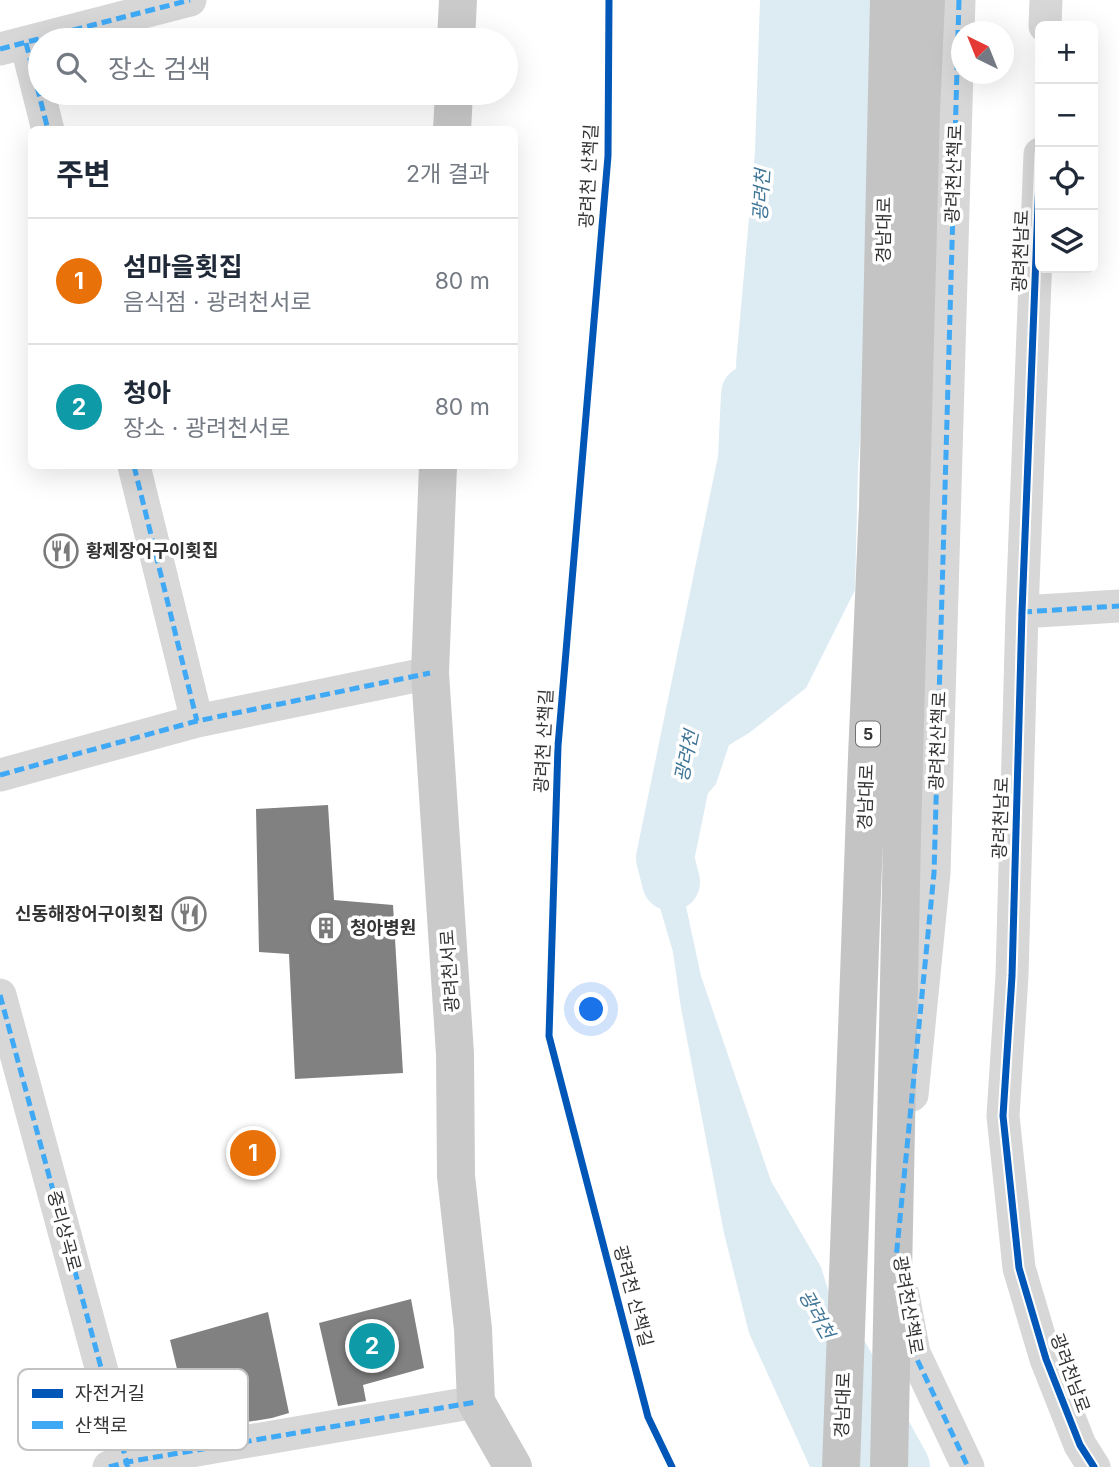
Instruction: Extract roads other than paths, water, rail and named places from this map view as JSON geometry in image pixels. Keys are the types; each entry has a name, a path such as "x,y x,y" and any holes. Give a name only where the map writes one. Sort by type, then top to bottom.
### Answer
{"highway":[{"name":"경남대로","path":"841,1467 878,506 889,0"},
{"name":"경남대로","path":"889,1467 901,837 926,0"}],"main road":[{"path":"457,28 458,0"},
{"path":"452,126 453,105"},
{"name":"광려천서로","path":"438,469 430,673 455,1054 456,1176 473,1329 476,1402 513,1467"}],"street":[{"path":"82,28 190,0"},
{"name":"광려천산책로","path":"958,0 934,873 897,1259 914,1353 968,1467"},
{"path":"1045,21 1046,0"},
{"path":"13,46 28,82"},
{"path":"38,105 46,126"},
{"name":"광려천남로","path":"1038,210 1022,612 1012,976 1003,1116 1019,1268 1046,1359 1080,1445 1094,1467"},
{"path":"135,469 197,721"},
{"path":"1022,612 1119,606"},
{"path":"0,775 197,721 430,673"},
{"name":"중리상곡로","path":"0,995 97,1369"},
{"path":"248,1443 476,1402"},
{"path":"122,1465 206,1450"}],"water":[{"path":"760,0 872,0 866,352 858,468 855,590 806,688 749,733 729,745 716,784 679,827 674,851 701,976 771,1181 821,1267 879,1456 889,1467 810,1467 749,1333 724,1233 681,1008 673,952 656,894 662,818 690,788 714,746 750,563 736,363 755,152"}],"waterway":[{"name":"광려천","path":"671,882 665,858 747,459 750,394"},
{"name":"광려천","path":"825,1329 901,1467"}],"place":[{"name":"황제장어구이횟집","path":"61,551"},
{"name":"신동해장어구이횟집","path":"189,914"},
{"name":"청아병원","path":"326,928"},
{"name":"섬마을횟집","path":"253,1153"},
{"name":"청아","path":"372,1346"}]}
